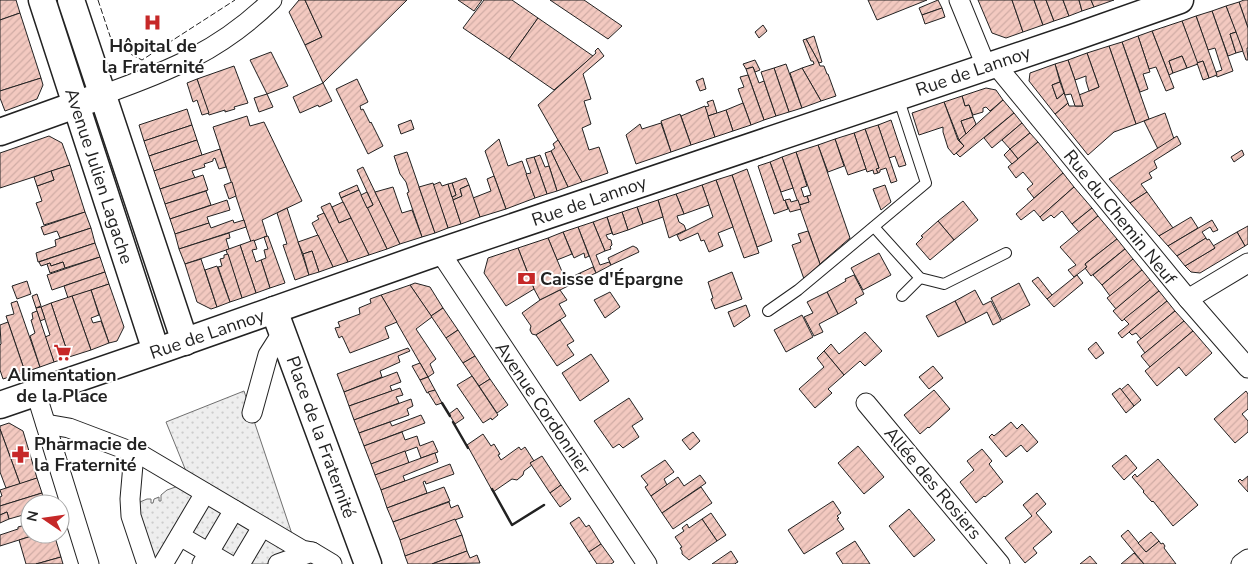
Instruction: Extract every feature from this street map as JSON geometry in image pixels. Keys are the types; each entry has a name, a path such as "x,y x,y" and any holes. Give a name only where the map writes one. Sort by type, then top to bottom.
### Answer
{"main road":[{"name":"Avenue Julien Lagache","path":"42,0 156,351"},
{"name":"Avenue Julien Lagache","path":"71,0 185,342"},
{"name":"Rue de Lannoy","path":"0,405 185,342 278,322 440,252 1180,0"},
{"path":"0,132 102,96"},
{"name":"Place de la Fraternité","path":"278,322 368,564"}],"street":[{"path":"102,96 170,69 205,52 247,24 272,0"},
{"name":"Rue du Chemin Neuf","path":"959,0 991,65 1248,368"},
{"name":"Avenue Cordonnier","path":"440,252 647,564"},
{"path":"1188,299 1248,263"},
{"path":"252,413 278,322"},
{"path":"36,393 89,564"},
{"name":"Allée des Rosiers","path":"866,403 1000,564"},
{"path":"46,424 69,428 144,456 302,550 312,552 332,564"},
{"path":"134,453 130,500 131,516 147,564"},
{"path":"164,564 205,493"},
{"path":"206,558 234,510"},
{"path":"240,564 262,527"},
{"path":"180,536 206,558 228,564"},
{"path":"278,564 312,552"},
{"path":"1241,564 1248,559"}],"lane":[{"path":"768,311 798,290 926,183 898,96"},
{"path":"874,227 920,278 944,284 1006,253"},
{"path":"902,296 920,278"}],"shaded area":[{"path":"244,391 295,543 190,481 166,422"},
{"path":"184,484 202,495 154,564 140,515 140,502 151,499 151,503 153,503 154,499 159,497 159,501 161,501 161,495 167,490"},
{"path":"205,497 230,511 208,549 184,535"},
{"path":"234,514 258,529 237,564 212,552"},
{"path":"263,531 299,553 266,564 243,564"}],"building":[{"path":"0,0 16,0 20,13 0,20"},
{"path":"299,0 305,0 322,37 305,45 289,12"},
{"path":"305,0 407,0 323,83 305,45 322,37"},
{"path":"458,0 482,0 474,11"},
{"path":"484,0 512,0 538,18 509,59 463,28"},
{"path":"550,0 584,0 622,26 608,39"},
{"path":"868,0 927,0 877,20"},
{"path":"938,0 942,8 922,15 919,8"},
{"path":"978,0 1012,0 1023,32 1006,38 992,33"},
{"path":"1012,0 1034,0 1043,25 1023,32"},
{"path":"1034,0 1046,0 1054,21 1043,25"},
{"path":"1046,0 1063,0 1069,16 1054,21"},
{"path":"1063,0 1079,0 1082,11 1069,16"},
{"path":"1079,0 1091,0 1094,7 1082,11"},
{"path":"1091,0 1114,0 1094,7"},
{"path":"1248,0 1248,28 1239,2"},
{"path":"1239,2 1248,28 1248,60 1246,60 1226,6"},
{"path":"1226,6 1236,32 1230,34 1236,53 1228,56 1212,11"},
{"path":"942,8 945,17 925,24 922,15"},
{"path":"1212,11 1233,71 1217,77 1216,72 1222,70 1215,48 1208,50 1196,16"},
{"path":"20,13 41,78 0,91 0,20"},
{"path":"1196,16 1217,75 1209,78 1203,61 1197,63 1182,21"},
{"path":"538,18 593,56 554,90 509,59"},
{"path":"1182,21 1198,64 1187,68 1182,56 1169,61 1173,73 1169,75 1152,31"},
{"path":"763,25 767,31 759,38 755,32"},
{"path":"1152,31 1174,88 1166,91 1156,67 1149,69 1138,36"},
{"path":"1236,32 1243,51 1236,53 1230,34"},
{"path":"814,36 822,62 819,63 806,39"},
{"path":"1138,36 1150,72 1143,74 1148,89 1140,92 1122,42"},
{"path":"806,39 820,66 824,66 836,96 821,101 802,68 814,64 803,40"},
{"path":"1122,42 1149,119 1136,124 1109,46"},
{"path":"1109,46 1136,124 1114,132 1088,155 1055,114 1068,103 1069,106 1083,106 1079,95 1099,87 1087,53"},
{"path":"598,48 604,56 583,74 591,99 584,101 591,124 582,128 589,150 599,147 608,173 582,182 538,105 596,53 595,51"},
{"path":"271,52 288,86 267,94 250,60"},
{"path":"1087,53 1099,87 1089,91 1086,76 1075,80 1068,60"},
{"path":"1182,56 1187,68 1173,73 1169,61"},
{"path":"755,60 760,70 755,72 753,67 746,69 743,64"},
{"path":"1068,60 1083,106 1075,106 1071,94 1065,95 1055,64"},
{"path":"1203,61 1209,78 1203,80 1197,63"},
{"path":"786,64 802,108 789,112 774,68"},
{"path":"1055,64 1060,82 1052,85 1057,99 1064,93 1068,103 1055,114 1029,81 1030,73"},
{"path":"234,66 248,103 234,107 235,109 209,115 197,79"},
{"path":"753,67 759,83 764,81 776,116 764,120 746,69"},
{"path":"774,68 789,112 776,116 761,72"},
{"path":"802,68 821,101 802,108 790,73"},
{"path":"748,75 764,120 751,125 738,89 744,87 740,77"},
{"path":"41,78 43,85 37,99 5,111 0,98 0,91"},
{"path":"703,78 706,89 700,91 696,81"},
{"path":"197,79 209,113 202,115 197,100 193,102 187,83"},
{"path":"357,79 368,102 360,106 361,110 363,109 371,122 383,146 368,154 336,89"},
{"path":"1060,82 1064,93 1057,99 1052,85"},
{"path":"323,83 332,101 300,113 293,97"},
{"path":"986,88 996,90 1003,100 990,111 986,107 983,108 983,112 973,115 969,105 965,106 962,96"},
{"path":"267,94 273,107 259,112 254,98"},
{"path":"962,96 965,106 969,105 973,117 961,121 966,134 959,140 944,102"},
{"path":"713,100 717,113 708,116 705,107 709,106 707,102"},
{"path":"1003,100 1014,113 960,157 956,153 964,146 959,140"},
{"path":"944,102 958,140 964,146 954,155 948,148 943,127 919,135 912,113"},
{"path":"743,103 751,125 733,131 726,110"},
{"path":"705,106 715,137 691,145 681,116"},
{"path":"187,109 192,125 144,141 139,125"},
{"path":"726,110 733,131 715,137 708,116"},
{"path":"1014,113 1022,123 992,148 984,138"},
{"path":"1165,113 1174,139 1158,149 1144,121"},
{"path":"680,114 691,145 671,152 661,121"},
{"path":"247,116 250,126 264,122 302,201 262,220 267,236 251,242 213,127"},
{"path":"973,117 976,124 966,134 961,121"},
{"path":"411,120 414,129 401,134 398,125"},
{"path":"891,120 906,165 899,167 895,156 889,158 878,125"},
{"path":"661,123 671,152 636,164 626,135 640,124 642,129"},
{"path":"1022,123 1030,133 1010,149 1002,140"},
{"path":"192,125 197,140 149,156 144,141"},
{"path":"878,125 897,181 891,183 886,168 878,173 876,169 879,168 865,129"},
{"path":"865,129 879,168 876,169 878,173 874,174 873,170 867,172 854,133"},
{"path":"854,133 866,169 848,175 835,139"},
{"path":"1030,133 1038,142 1018,159 1010,149"},
{"path":"49,136 62,143 70,165 0,188 0,153"},
{"path":"1177,136 1181,144 1154,161 1157,168 1149,173 1152,178 1141,184 1147,192 1130,203 1109,179"},
{"path":"499,139 508,166 522,161 535,198 506,209 485,151"},
{"path":"835,139 844,166 828,172 818,145"},
{"path":"197,140 202,155 154,171 149,156"},
{"path":"558,140 582,182 568,187 551,151 555,148 553,144"},
{"path":"1038,142 1063,173 1034,198 1027,189 1033,184 1023,172 1016,178 1008,167"},
{"path":"818,145 850,238 820,264 799,205 809,202 807,196 811,195 796,152"},
{"path":"220,149 226,167 219,169 215,158 213,161 204,164 205,167 192,171 195,178 160,189 154,171"},
{"path":"1010,149 1018,159 1012,164 1004,155"},
{"path":"1242,150 1244,155 1234,162 1231,157"},
{"path":"551,151 568,187 557,191 545,153"},
{"path":"407,152 435,233 422,237 407,193 409,192 406,182 400,174 394,156"},
{"path":"796,152 807,186 801,188 804,197 807,196 809,202 799,205 782,157"},
{"path":"540,155 545,167 549,166 557,191 547,194 534,157"},
{"path":"534,157 547,194 535,198 526,174 531,173 526,159"},
{"path":"782,157 793,188 781,192 770,162"},
{"path":"770,162 788,209 774,214 758,166"},
{"path":"70,165 85,212 44,225 36,203 42,201 37,186 54,180 51,171"},
{"path":"363,167 400,244 387,249 367,208 373,205 357,170"},
{"path":"747,169 772,241 757,247 732,175"},
{"path":"51,171 54,180 37,186 34,177"},
{"path":"1063,173 1074,187 1040,217 1034,210 1021,220 1016,214"},
{"path":"203,175 208,190 165,204 160,189"},
{"path":"732,175 759,253 744,258 716,180"},
{"path":"494,176 506,209 480,217 473,198 491,191 487,179"},
{"path":"466,178 469,185 460,189 462,196 453,200 452,197 456,195 452,183"},
{"path":"716,180 733,227 718,233 723,246 709,252 704,240 701,241 698,233 680,241 677,235 713,217 702,185"},
{"path":"232,182 236,196 229,199 224,185"},
{"path":"440,182 442,186 448,184 461,224 448,228 433,185"},
{"path":"433,183 448,228 435,233 419,187"},
{"path":"452,183 456,195 452,197 448,184"},
{"path":"357,185 359,190 341,198 339,193"},
{"path":"469,185 480,217 461,224 453,200 462,196 460,189"},
{"path":"702,185 709,205 684,214 676,194"},
{"path":"885,185 891,202 881,210 873,189"},
{"path":"393,187 402,213 412,210 422,237 400,244 375,192"},
{"path":"1074,187 1092,208 1072,224 1062,211 1054,218 1051,215 1043,221 1040,217"},
{"path":"359,190 387,249 369,255 341,198"},
{"path":"206,191 211,205 170,219 165,204"},
{"path":"367,192 373,205 367,208 361,195"},
{"path":"1147,192 1173,228 1159,236 1130,203"},
{"path":"676,194 684,214 677,216 679,222 684,225 686,230 669,238 658,200"},
{"path":"790,199 791,202 798,200 801,209 790,212 785,200"},
{"path":"227,200 230,210 207,217 209,223 175,234 170,219"},
{"path":"658,200 663,217 643,224 637,207"},
{"path":"963,201 978,220 954,240 938,221"},
{"path":"343,202 351,218 339,223 332,207"},
{"path":"330,203 339,223 351,218 369,255 348,262 321,207"},
{"path":"637,207 643,224 628,230 622,212"},
{"path":"287,208 309,275 295,280 283,245 287,244 277,213"},
{"path":"1092,208 1098,216 1079,232 1072,224"},
{"path":"85,212 91,228 60,238 57,231 44,235 41,227"},
{"path":"622,212 628,230 613,235 607,217"},
{"path":"324,213 348,262 333,267 312,223 319,219 317,216"},
{"path":"1098,216 1117,239 1085,264 1087,267 1074,277 1068,270 1076,265 1060,247"},
{"path":"607,217 612,233 606,235 611,240 612,245 611,249 605,251 593,222"},
{"path":"1191,217 1198,228 1168,246 1159,236"},
{"path":"233,220 234,223 244,220 246,227 179,249 175,234 209,223 211,228"},
{"path":"1212,220 1218,230 1213,232 1210,227 1202,232 1206,238 1177,256 1168,246"},
{"path":"938,221 954,240 930,260 916,244 923,237 921,236"},
{"path":"593,222 605,251 596,255 600,265 609,262 611,265 596,273 578,227"},
{"path":"1248,226 1248,244 1245,246 1237,232"},
{"path":"578,227 589,256 585,258 584,253 574,258 563,232"},
{"path":"91,228 95,243 38,262 36,253 56,246 55,240"},
{"path":"808,231 820,264 804,279 792,245 801,242 798,234"},
{"path":"563,232 572,254 557,260 548,238"},
{"path":"1237,232 1245,246 1200,273 1191,272 1185,266 1215,248 1213,246"},
{"path":"229,233 230,238 226,239 229,249 185,264 179,249"},
{"path":"318,235 333,267 319,272 312,251 303,254 298,242"},
{"path":"268,236 285,283 270,288 261,260 266,258 264,250 268,249 264,237"},
{"path":"548,238 568,286 540,300 518,248"},
{"path":"1206,238 1207,240 1209,239 1215,248 1185,266 1177,256"},
{"path":"1117,239 1125,249 1091,276 1085,268 1087,267 1085,264"},
{"path":"254,240 257,249 252,250 256,262 261,260 270,288 256,293 240,245"},
{"path":"95,243 100,257 65,268 63,262 51,266 50,263 41,266 39,262"},
{"path":"240,245 256,293 242,298 226,250"},
{"path":"633,246 639,252 611,265 608,258"},
{"path":"518,248 534,289 506,306 484,273 488,258"},
{"path":"1125,249 1133,259 1102,285 1093,275"},
{"path":"312,251 319,272 309,275 303,254"},
{"path":"879,253 891,275 863,290 851,268"},
{"path":"228,254 242,298 230,302 218,267 222,266 220,259"},
{"path":"100,257 105,272 52,290 47,275"},
{"path":"201,259 217,307 211,309 197,302 185,264"},
{"path":"1133,259 1142,270 1110,296 1102,285"},
{"path":"63,262 65,268 50,273 47,264 50,263 51,266"},
{"path":"217,266 230,302 217,307 205,270"},
{"path":"593,267 596,273 582,279 580,273"},
{"path":"1142,270 1150,280 1116,309 1107,298"},
{"path":"105,272 109,284 68,298 64,286"},
{"path":"732,272 742,299 715,309 708,282"},
{"path":"580,273 582,279 568,286 566,280"},
{"path":"854,275 864,294 855,299 857,303 838,314 827,292"},
{"path":"1077,275 1083,283 1054,307 1047,299"},
{"path":"1038,277 1052,295 1047,299 1032,281"},
{"path":"1150,280 1159,291 1122,321 1113,311"},
{"path":"27,281 31,294 17,299 12,286"},
{"path":"415,283 430,287 443,308 431,316 410,285"},
{"path":"1019,283 1030,305 1002,320 991,298"},
{"path":"109,284 124,327 117,341 109,343 91,290"},
{"path":"410,285 432,317 416,329 436,359 430,364 434,373 428,377 381,295"},
{"path":"91,290 99,315 91,318 93,323 101,321 109,343 91,350 72,296"},
{"path":"560,290 567,300 559,304 566,316 536,335 532,334 531,326 522,313 540,300"},
{"path":"975,290 983,305 991,301 1001,321 993,325 987,312 966,323 955,301"},
{"path":"1159,291 1167,301 1122,338 1118,333 1129,324 1124,319"},
{"path":"610,292 620,307 605,318 594,300"},
{"path":"827,292 838,314 819,324 823,332 814,336 804,317 813,313 807,302"},
{"path":"37,294 41,306 36,308 32,296"},
{"path":"381,295 397,322 385,327 389,338 350,353 342,336 339,338 335,328 340,327 338,322 360,314 359,308 371,303 370,299"},
{"path":"72,296 91,350 69,357 51,303"},
{"path":"17,301 40,367 25,372 6,316 14,314 11,303"},
{"path":"955,301 966,323 938,337 926,316"},
{"path":"1167,301 1175,311 1141,339 1136,333 1132,335 1129,332"},
{"path":"51,303 69,357 54,362 45,337 50,335 41,307"},
{"path":"746,305 750,316 734,327 728,312"},
{"path":"41,307 45,319 40,321 36,308"},
{"path":"443,308 458,330 446,338 431,316"},
{"path":"37,311 54,362 40,367 30,336 35,333 31,320 33,319 32,313"},
{"path":"1175,311 1184,321 1145,353 1137,342"},
{"path":"802,315 813,337 786,352 774,330"},
{"path":"560,320 574,341 567,345 574,355 557,366 536,335"},
{"path":"1184,321 1193,331 1150,367 1141,356"},
{"path":"8,322 25,372 3,379 0,370 0,325"},
{"path":"458,330 475,356 463,363 446,338"},
{"path":"1193,331 1212,353 1186,376 1179,367 1157,386 1145,371"},
{"path":"865,332 882,351 865,366 860,361 844,375 824,351 831,344 839,354"},
{"path":"1096,342 1104,353 1096,359 1088,349"},
{"path":"408,348 410,351 398,356 400,362 380,371 382,377 344,392 337,374"},
{"path":"824,351 844,375 828,389 832,393 815,408 799,389 824,367 817,358"},
{"path":"591,354 609,381 580,401 562,373"},
{"path":"475,356 490,379 479,386 463,363"},
{"path":"420,363 428,377 420,380 412,366"},
{"path":"933,366 943,378 929,389 919,377"},
{"path":"397,372 401,382 390,386 392,391 349,406 344,392"},
{"path":"472,376 498,415 492,420 491,418 483,423 457,385"},
{"path":"428,377 435,390 427,393 420,380"},
{"path":"490,379 508,405 497,413 479,386"},
{"path":"1128,384 1141,400 1134,406 1121,390"},
{"path":"400,388 403,395 396,397 399,403 354,420 349,406"},
{"path":"1120,388 1134,406 1126,413 1112,394"},
{"path":"435,390 442,403 436,405 428,392"},
{"path":"934,390 950,409 920,434 904,415"},
{"path":"1246,391 1248,394 1248,409 1242,414 1248,421 1248,432 1235,443 1214,419"},
{"path":"629,398 643,419 632,426 639,437 623,448 619,444 613,448 594,421"},
{"path":"411,399 413,406 407,409 409,415 359,433 354,420"},
{"path":"457,408 464,418 455,424 449,414"},
{"path":"421,415 425,423 364,446 359,433 390,422 392,426"},
{"path":"1011,422 1017,429 1022,424 1038,442 1027,452 1021,445 1006,457 989,437 992,434 994,436"},
{"name":"Pharmacie de la Fraternité","path":"9,423 23,431 37,478 20,484 0,429 0,426"},
{"path":"0,429 20,484 6,488 0,472"},
{"path":"402,432 405,440 417,436 420,446 433,441 438,452 421,458 417,447 371,464 364,446"},
{"path":"693,432 700,441 690,450 682,440"},
{"path":"483,434 491,446 494,444 501,460 519,447 521,450 525,447 534,461 530,463 532,465 517,480 512,479 493,492 467,445"},
{"path":"858,446 884,477 864,494 838,463"},
{"path":"982,449 992,461 989,464 1003,482 976,503 960,482 974,470 967,461"},
{"path":"405,451 409,463 375,475 371,464"},
{"path":"435,453 438,462 403,476 405,481 381,490 375,475"},
{"path":"1126,455 1137,468 1124,480 1112,466"},
{"path":"542,456 561,485 550,493 530,463"},
{"path":"1158,459 1198,505 1173,526 1132,477 1135,474 1137,477"},
{"path":"665,460 674,472 664,479 667,485 651,496 645,487 648,485 641,476"},
{"path":"450,464 454,474 426,484 425,481 423,482 427,493 387,508 381,490"},
{"path":"700,475 706,483 662,513 651,496 678,477 684,486"},
{"path":"1248,476 1248,492 1238,481 1240,479 1242,481"},
{"path":"37,478 42,493 20,494 20,500 0,506 0,497 2,496 0,490"},
{"path":"561,485 571,499 560,507 550,493"},
{"path":"444,487 450,501 393,522 387,508"},
{"path":"701,487 712,503 673,529 662,513"},
{"path":"1037,493 1046,504 1036,513 1052,532 1033,548 1037,553 1025,563 1005,538 1032,516 1023,505"},
{"path":"20,500 20,516 9,519 7,512 0,515 0,506"},
{"path":"833,501 841,513 837,516 839,518 837,519 844,529 804,554 788,530"},
{"path":"449,502 451,508 458,505 463,517 400,540 393,522"},
{"path":"909,509 935,540 914,557 889,526"},
{"path":"7,512 9,519 0,523 0,515"},
{"path":"711,513 726,535 717,541 702,519"},
{"path":"579,517 586,527 589,525 601,544 589,552 570,523"},
{"path":"455,519 462,535 405,556 400,540"},
{"path":"702,519 717,541 689,560 682,554 680,548 682,547 675,537 684,531 682,528 687,524 689,528"},
{"path":"20,526 20,540 0,546 0,535 18,529"},
{"path":"1128,530 1146,552 1159,541 1161,544 1163,543 1164,548 1176,564 1144,564 1121,536"},
{"path":"1151,532 1159,541 1146,552 1138,543"},
{"path":"462,535 467,551 432,564 408,564 405,556"},
{"path":"855,541 870,564 843,564 836,553"},
{"path":"20,544 57,544 61,557 36,564 26,564"},
{"path":"601,544 614,562 611,564 597,564 589,552"},
{"path":"467,551 470,558 477,555 480,563 432,564"},
{"path":"731,551 738,562 735,564 712,564"},
{"path":"1134,553 1144,564 1121,564"},
{"path":"1090,556 1097,564 1080,564"},
{"path":"61,557 63,564 36,564"}],"fence":[{"path":"98,0 113,45 142,60 235,0"}],"wall":[{"path":"442,403 450,416"},
{"path":"453,422 468,448"},
{"path":"492,489 512,525 544,505"}],"place":[{"name":"Hôpital de la Fraternité","path":"153,23"},
{"name":"Caisse d'Épargne","path":"526,279"},
{"name":"Alimentation de la Place","path":"62,352"},
{"name":"Pharmacie de la Fraternité","path":"20,454"}]}
